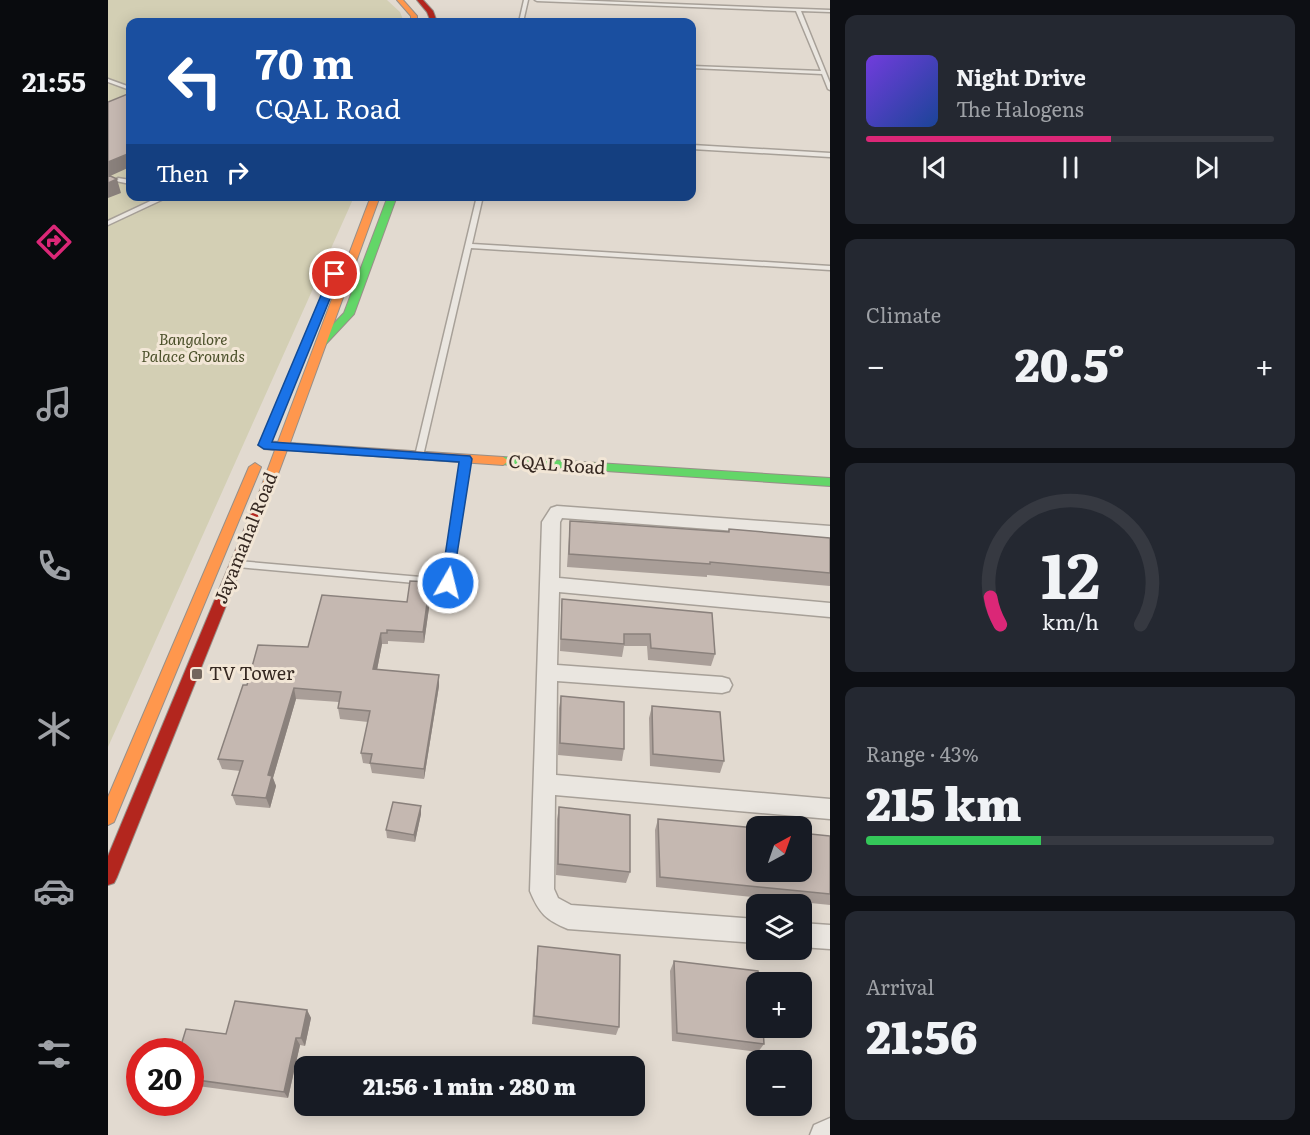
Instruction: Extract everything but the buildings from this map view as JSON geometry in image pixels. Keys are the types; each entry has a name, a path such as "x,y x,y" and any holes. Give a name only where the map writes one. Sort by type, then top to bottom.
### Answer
{"main road":[{"path":"400,0 414,18"},
{"path":"407,0 421,18"},
{"path":"420,0 430,10 433,18"},
{"path":"288,391 370,201"},
{"name":"Jayamahal Road","path":"108,877 284,447 370,201"},
{"path":"320,344 349,314 392,201"},
{"name":"Jayamahal Road","path":"108,817 272,428"},
{"name":"CQAL Road","path":"264,445 830,482"}],"street":[{"path":"746,930 568,917 550,906 542,891 551,522 557,512 830,532"},
{"path":"550,584 830,610"},
{"path":"548,672 722,685"},
{"path":"545,784 830,809"},
{"path":"812,935 830,937"},
{"path":"824,1135 830,1132"}],"lane":[{"path":"522,18 526,0"},
{"path":"537,0 642,2 830,11"},
{"path":"798,10 830,89"},
{"path":"696,67 824,73"},
{"path":"108,80 126,87"},
{"path":"696,147 830,155"},
{"path":"118,180 126,181"},
{"path":"108,224 148,201"},
{"path":"108,218 119,216 155,201"},
{"path":"419,456 479,201"},
{"path":"468,246 830,268"},
{"path":"236,563 448,583 466,459"}],"green space":[{"name":"Bangalore Palace Grounds","path":"108,0 387,0 400,12 402,18 126,18 126,201 352,201 108,747"}],"traffic: fast":[{"path":"320,344 349,314 391,201"},
{"path":"503,461 830,482"}],"traffic: slow":[{"path":"400,0 414,18"},
{"path":"262,501 374,201"},
{"path":"264,445 503,461"},
{"path":"108,817 255,467"}],"traffic: jam":[{"path":"420,0 430,11 433,18"},
{"path":"108,877 262,501"}],"place":[{"name":"TV Tower","path":"197,674"}],"route":[{"path":"335,274 264,445 466,459 448,583"}]}
